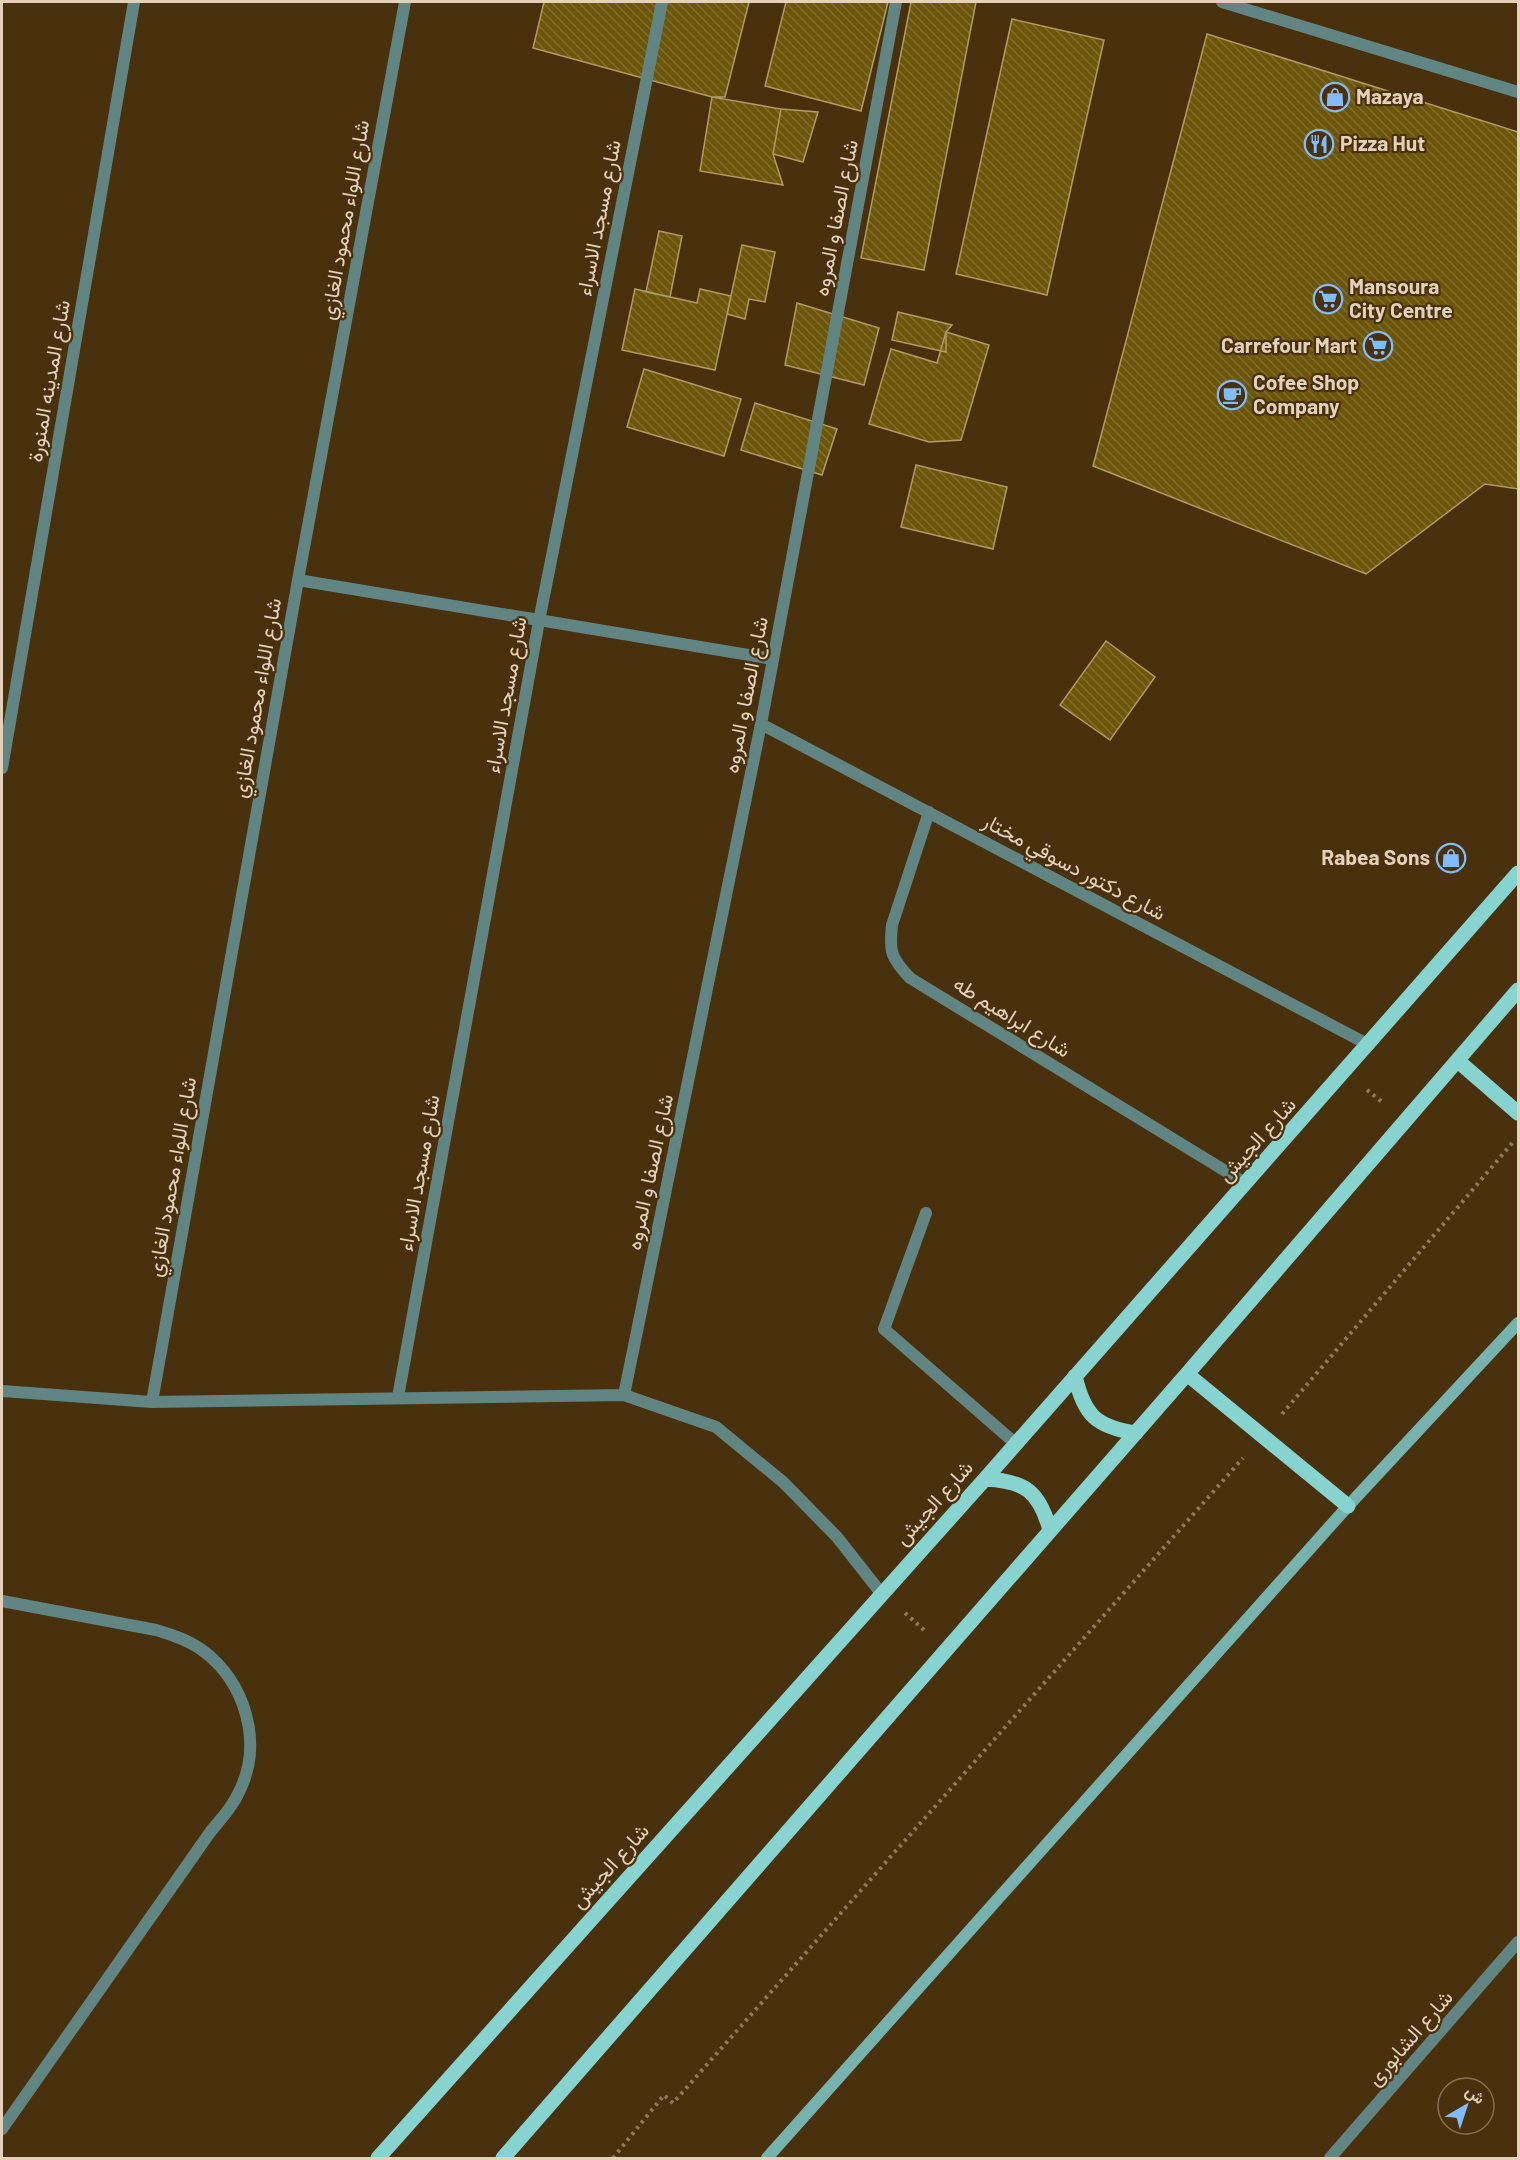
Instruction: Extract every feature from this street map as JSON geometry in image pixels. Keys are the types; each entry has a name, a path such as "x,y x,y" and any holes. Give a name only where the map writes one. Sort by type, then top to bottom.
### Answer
{"main road":[{"name":"شارع الجيش","path":"378,2158 985,1479 1518,873"},
{"path":"503,2158 1136,1433 1518,990"},
{"path":"1458,1060 1518,1113"},
{"path":"1187,1374 1348,1506"},
{"path":"1075,1376 1080,1399 1094,1418 1113,1430 1136,1433"},
{"path":"985,1479 1008,1480 1029,1490 1044,1508 1050,1530"}],"street":[{"name":"شارع المدينه المنورة","path":"2,768 134,2"},
{"name":"شارع اللواء محمود الغازي","path":"152,1402 298,580 405,2"},
{"name":"شارع مسجد الاسراء","path":"398,1397 539,621 662,2"},
{"name":"شارع الصفا و المروه","path":"624,1395 761,724 896,2"},
{"path":"1222,2 1518,93"},
{"path":"298,580 773,658"},
{"name":"شارع دكتور دسوقي مختار","path":"761,724 1369,1045"},
{"name":"شارع ابراهيم طه","path":"929,812 892,925 890,945 896,964 910,978 1245,1184"},
{"path":"926,1213 884,1329 1016,1444"},
{"path":"770,2157 1348,1506 1518,1323"},
{"path":"2,1391 152,1402 624,1395 716,1427 783,1482 837,1537 882,1593"},
{"path":"2,1601 156,1630 181,1638 203,1651 222,1668 236,1690 246,1714 250,1739 249,1765 241,1790 228,1812 211,1831 2,2129"},
{"name":"شارع الشابورى","path":"1330,2158 1518,1942"}],"path":[{"path":"1346,1071 1406,1122"},
{"path":"613,2158 663,2095 673,2103 1263,1436 1518,1135"},
{"path":"882,1593 947,1650"}],"building":[{"path":"544,2 749,2 725,97 712,97 533,48"},
{"path":"786,2 888,2 861,111 765,86"},
{"path":"911,2 976,2 924,270 861,258"},
{"path":"1012,19 1104,40 1047,295 956,274"},
{"name":"Mansoura City Centre","path":"1207,34 1518,132 1518,489 1485,484 1366,574 1093,466"},
{"path":"712,97 781,109 773,154 783,185 700,171"},
{"path":"781,109 818,112 803,162 773,154"},
{"path":"659,231 682,236 670,297 646,292"},
{"path":"742,245 775,252 765,302 749,299 745,319 727,314"},
{"path":"635,289 697,303 700,289 731,296 715,370 622,350"},
{"path":"797,303 879,328 864,385 785,365"},
{"path":"898,312 952,325 946,332 946,352 892,340"},
{"path":"946,332 989,345 961,440 929,442 869,424 891,349 937,363"},
{"path":"644,369 741,399 724,456 627,427"},
{"path":"755,403 837,429 822,475 741,450"},
{"path":"916,465 1007,487 993,549 901,527"},
{"path":"1106,641 1155,677 1110,740 1060,705"}],"place":[{"name":"Mazaya","path":"1335,97"},
{"name":"Pizza Hut","path":"1319,144"},
{"name":"Mansoura City Centre","path":"1328,299"},
{"name":"Carrefour Mart","path":"1378,346"},
{"name":"Cofee Shop Company","path":"1232,395"},
{"name":"Rabea Sons","path":"1451,858"}]}
